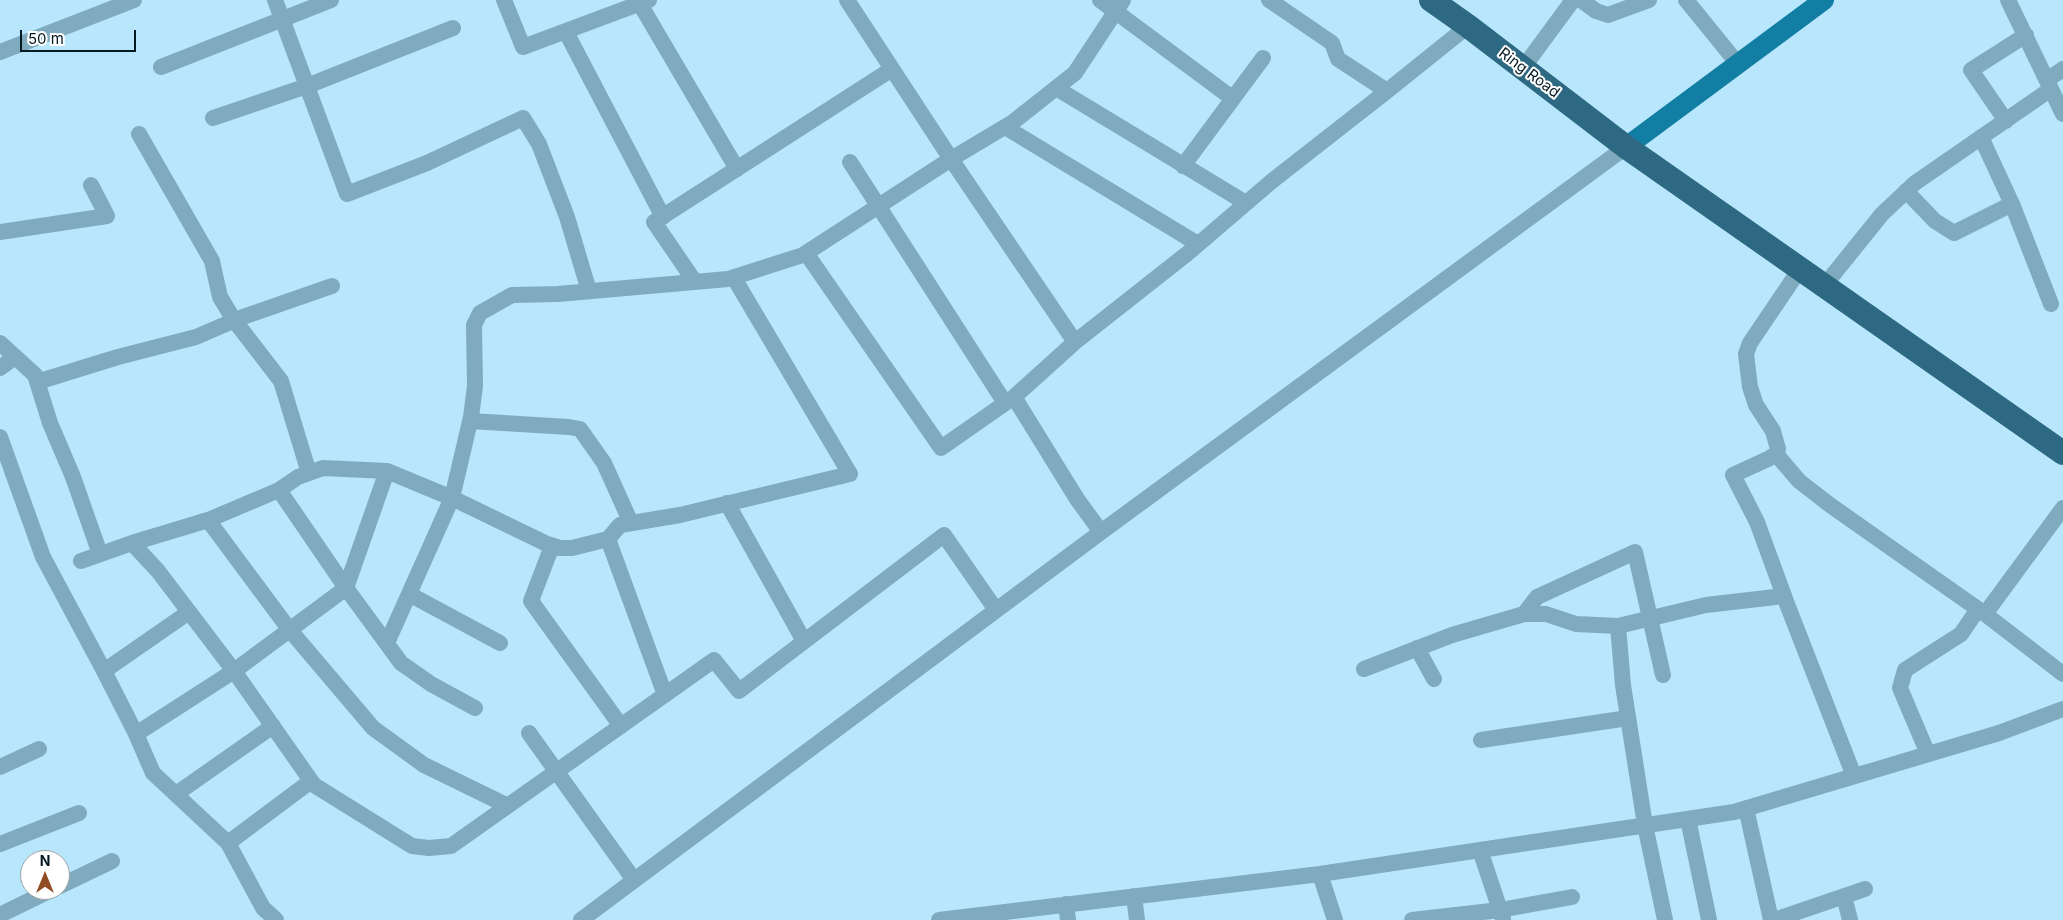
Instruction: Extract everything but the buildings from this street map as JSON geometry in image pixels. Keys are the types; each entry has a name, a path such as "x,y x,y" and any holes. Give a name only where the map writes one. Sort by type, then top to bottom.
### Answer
{"highway":[{"name":"Ring Road","path":"1430,0 1468,26 1626,147 2063,453"}],"main road":[{"path":"1626,147 1738,64 1816,2"}],"street":[{"path":"0,52 134,0"},
{"path":"274,0 347,194 427,163 523,118 539,144 567,217 590,291"},
{"path":"161,67 331,0"},
{"path":"504,0 524,47 644,2 737,169"},
{"path":"847,0 1075,342"},
{"path":"1100,0 1119,6 1232,98"},
{"path":"1269,0 1332,44 1338,59 1388,91"},
{"path":"1524,68 1573,0"},
{"path":"1581,0 1608,15 1649,0"},
{"path":"1686,0 1738,64"},
{"path":"2008,0 2063,114"},
{"path":"388,643 452,498 470,421 475,386 474,325 480,313 512,295 590,291 734,278 806,253 1005,127 1056,88 1075,73 1119,6"},
{"path":"806,253 942,448 1010,400 1075,342 1468,26"},
{"path":"212,118 307,86 454,28"},
{"path":"566,32 663,217"},
{"path":"2006,121 1971,70 2026,35"},
{"path":"1183,166 1263,58"},
{"path":"695,282 654,222 892,69"},
{"path":"1824,286 1882,214 1906,191 2006,121 2049,85 2063,69"},
{"path":"1056,88 1246,203"},
{"path":"1005,127 1198,244"},
{"path":"139,134 212,262 220,297 234,320 281,381 309,473"},
{"path":"1981,137 2012,204 2051,304"},
{"path":"581,920 1100,532 1626,147"},
{"path":"850,162 1100,532"},
{"path":"0,232 107,216 92,185"},
{"path":"1906,191 1935,221 1954,234 2012,204"},
{"path":"1776,454 1778,444 1773,431 1756,405 1750,387 1746,354 1750,343 1800,269"},
{"path":"81,560 132,542 208,520 279,490 298,477 323,468 387,470 560,548 572,548 608,539 620,525 680,515 850,474 734,278"},
{"path":"37,382 118,357 196,337 234,320 332,286"},
{"path":"0,343 35,375 50,423 74,477 100,554"},
{"path":"0,368 15,357"},
{"path":"470,421 569,426 580,429 604,463 631,523"},
{"path":"0,438 43,557 104,671 136,734 153,773 228,843 263,908 276,920"},
{"path":"1776,454 1733,475 1757,522 1854,776"},
{"path":"1776,454 1799,481 1830,505 1981,612 2063,674"},
{"path":"136,734 234,670 346,588 387,470"},
{"path":"279,490 346,588 401,663 423,679 475,708"},
{"path":"727,503 804,642"},
{"path":"1928,754 1900,688 1905,670 1961,634 1981,612 2063,508"},
{"path":"208,520 290,629 373,728 424,765 508,806"},
{"path":"132,542 158,571 234,670 314,785 412,846 429,848 451,846 714,660 739,691 944,534 996,610"},
{"path":"608,539 665,695"},
{"path":"552,546 531,601 621,726"},
{"path":"1524,614 1536,597 1635,552 1663,675"},
{"path":"409,594 500,643"},
{"path":"1364,669 1452,635 1524,614 1546,614 1576,624 1618,626 1706,605 1784,596"},
{"path":"104,671 189,612"},
{"path":"1618,626 1628,718 1645,825 1665,920"},
{"path":"1417,648 1434,679"},
{"path":"939,920 1067,912 1134,896 1320,874 1688,819 1746,808 1999,733 2063,709"},
{"path":"1481,740 1628,718"},
{"path":"176,794 273,726"},
{"path":"529,732 634,880"},
{"path":"0,767 39,749"},
{"path":"228,843 311,781"},
{"path":"1746,808 1772,920 1865,889"},
{"path":"0,844 79,813"},
{"path":"1688,819 1708,920"},
{"path":"1480,850 1501,915"},
{"path":"70,881 112,860"},
{"path":"1320,874 1335,920"},
{"path":"1134,896 1137,920"},
{"path":"1844,896 1850,920"},
{"path":"1412,920 1501,915 1572,897"},
{"path":"0,915 31,900"}]}
